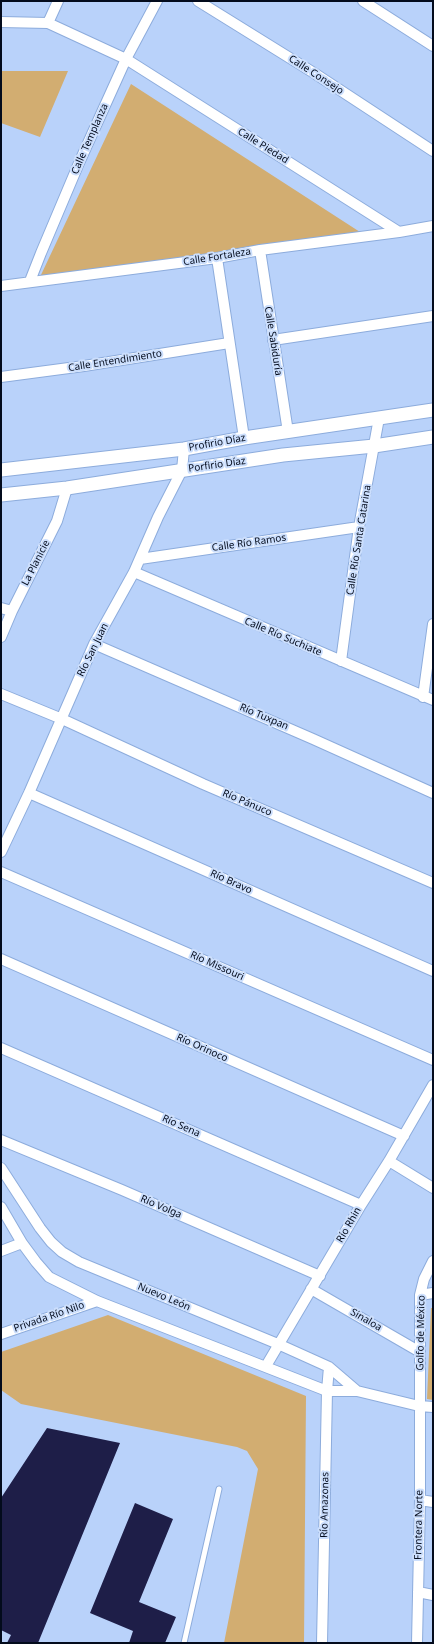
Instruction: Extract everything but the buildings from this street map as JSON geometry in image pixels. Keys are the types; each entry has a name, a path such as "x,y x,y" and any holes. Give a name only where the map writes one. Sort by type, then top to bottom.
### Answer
{"street":[{"path":"1,22 48,23 58,1"},
{"name":"Calle Templanza","path":"30,281 79,163 126,59 157,1"},
{"name":"Calle Consejo","path":"198,1 314,73 433,151"},
{"path":"363,1 433,46"},
{"name":"Calle Piedad","path":"48,23 126,59 399,232"},
{"name":"Calle Fortaleza","path":"1,286 30,281 217,258 260,250 399,232 433,226"},
{"name":"Calle Sabiduría","path":"260,250 288,432"},
{"path":"217,258 244,438"},
{"path":"273,340 433,316"},
{"name":"Calle Entendimiento","path":"1,377 84,366 229,343"},
{"name":"Profirio Díaz","path":"1,470 184,449 244,438 433,410"},
{"name":"Calle Río Santa Catarina","path":"341,662 359,527 379,418"},
{"name":"Porfirio Díaz","path":"1,495 67,488 282,455 374,446 433,437"},
{"name":"Río San Juan","path":"1,852 29,793 94,644 134,572 158,516 182,470 184,449"},
{"name":"La Planicie","path":"1,637 12,611 57,521 67,488"},
{"name":"Calle Río Ramos","path":"140,559 359,527"},
{"name":"Calle Río Suchiate","path":"134,572 341,662 433,700"},
{"path":"1,608 12,611"},
{"path":"423,697 433,624"},
{"name":"Río Tuxpan","path":"94,644 433,793"},
{"name":"Río Pánuco","path":"1,694 62,719 203,784 433,883"},
{"name":"Río Bravo","path":"29,793 433,971"},
{"name":"Río Missouri","path":"1,872 433,1060"},
{"name":"Río Orinoco","path":"1,959 404,1136"},
{"name":"Río Sena","path":"1,1048 361,1205"},
{"name":"Río Rhin","path":"266,1366 433,1085"},
{"name":"Río Volga","path":"1,1140 122,1190 320,1276"},
{"path":"389,1161 433,1188"},
{"name":"Nuevo León","path":"1,1168 40,1228 51,1242 62,1252 79,1262 278,1344 329,1368 357,1391"},
{"name":"Nuevo León","path":"1,1207 22,1243 49,1277 97,1300 327,1391 357,1391 419,1406 433,1407"},
{"path":"1,1251 22,1243"},
{"name":"Golfo de México","path":"419,1406 420,1295 424,1279 433,1261"},
{"name":"Sinaloa","path":"311,1289 420,1352"},
{"path":"420,1295 433,1293"},
{"name":"Privada Río Nilo","path":"1,1334 97,1300"},
{"name":"Río Amazonas","path":"322,1643 327,1391 329,1368"},
{"name":"Frontera Norte","path":"417,1643 420,1500 419,1406"},
{"path":"420,1500 433,1502"},
{"path":"418,1592 433,1594"}],"lane":[{"path":"184,1643 219,1489"}],"shaded area":[{"path":"1,71 68,71 40,137 1,123"},
{"path":"131,84 360,232 40,277"},
{"path":"431,1308 433,1308 433,1400 427,1399"},
{"path":"108,1315 306,1396 304,1643 224,1643 258,1469 247,1451 237,1447 21,1404 1,1390 1,1352"}]}
